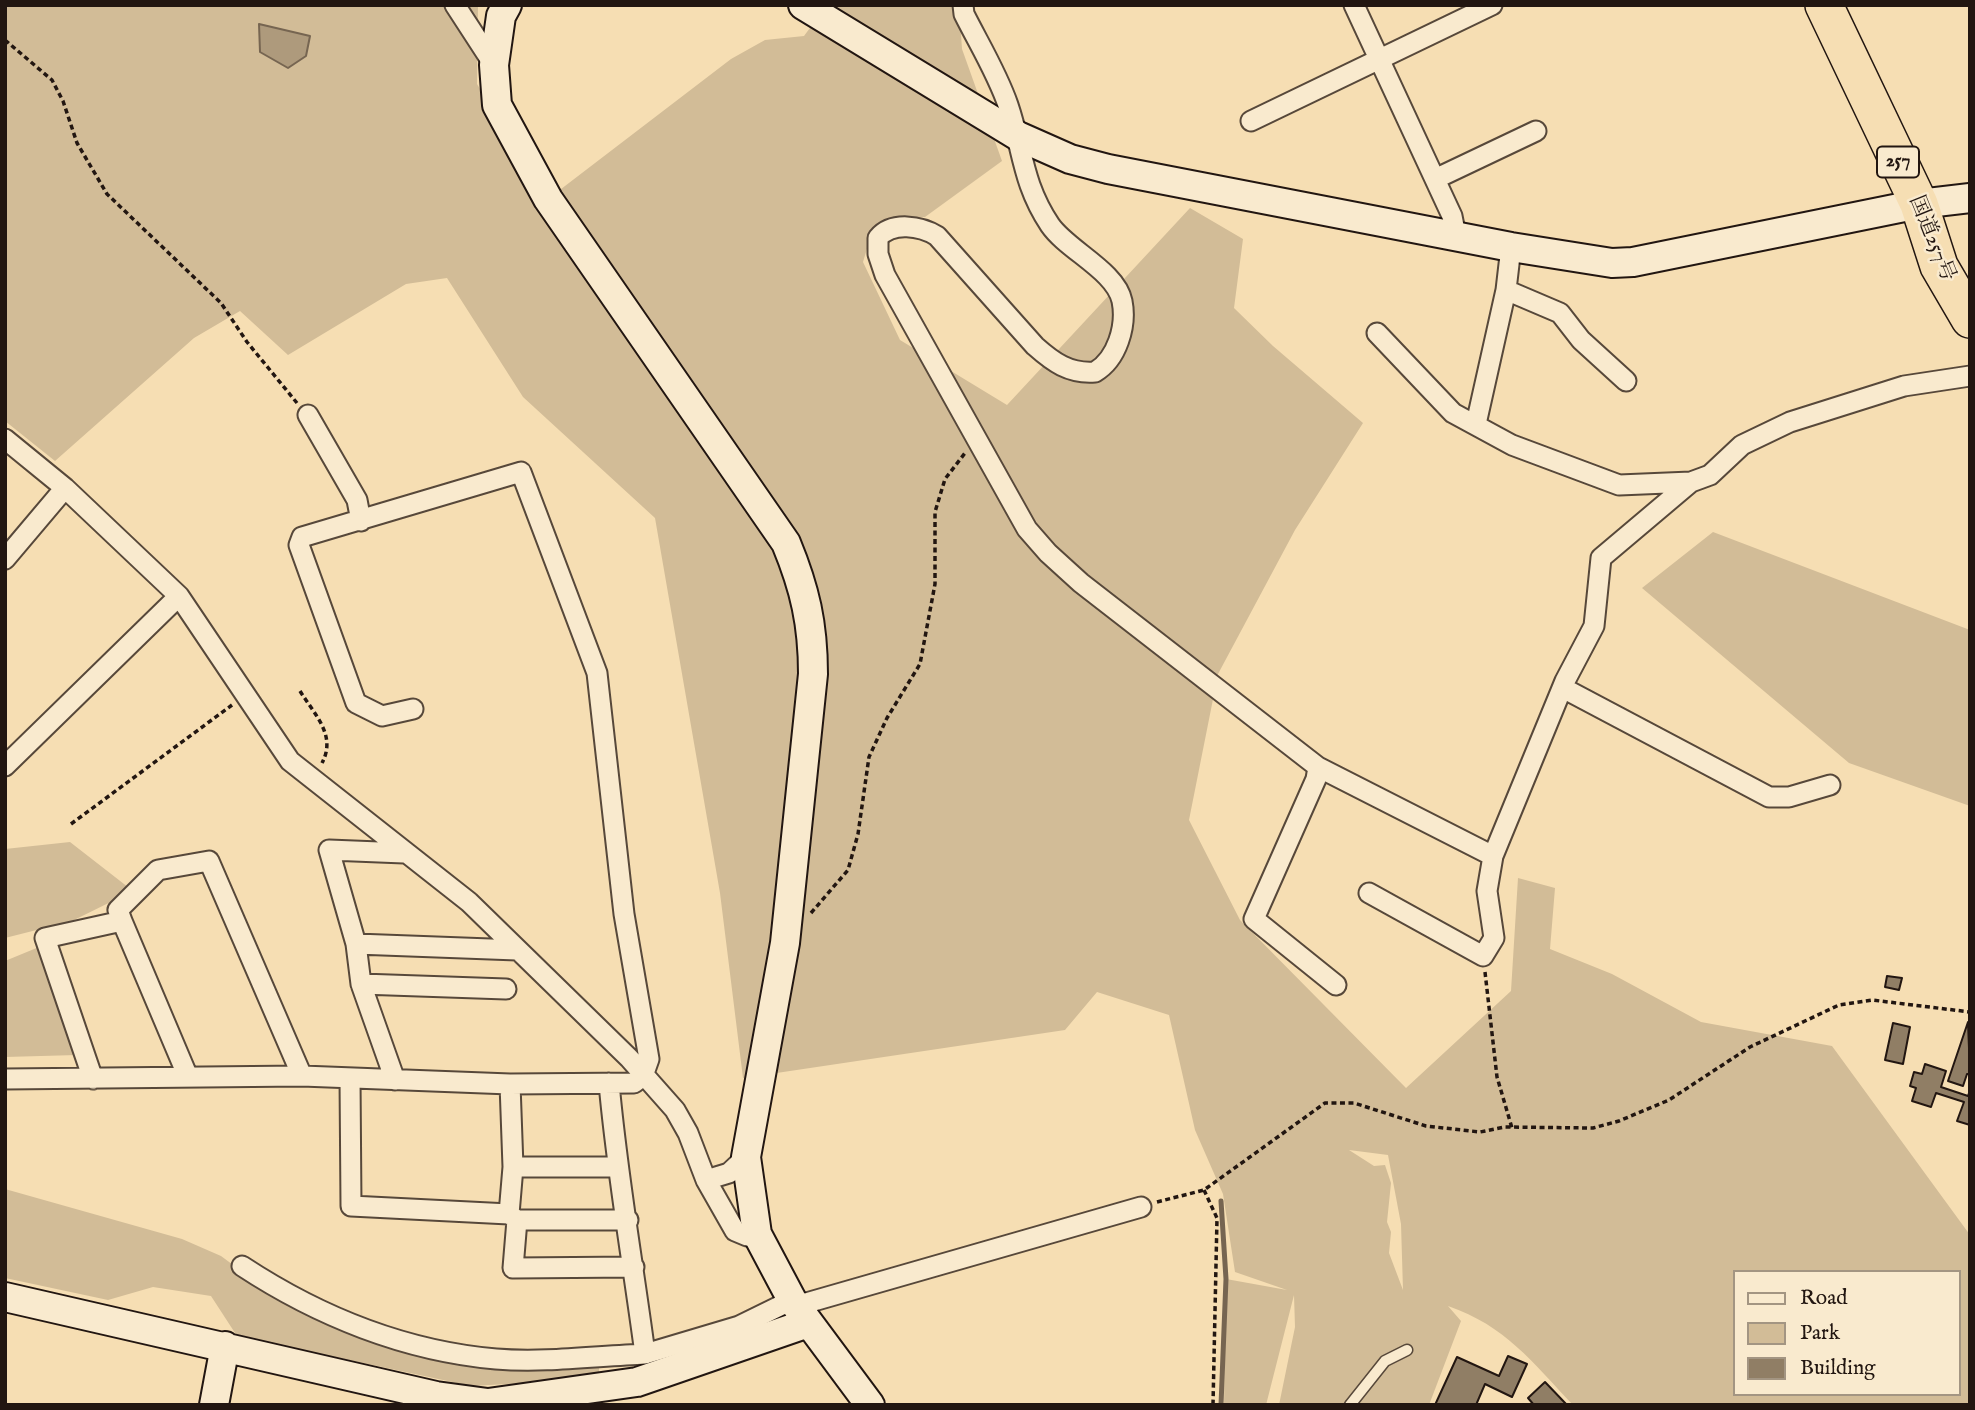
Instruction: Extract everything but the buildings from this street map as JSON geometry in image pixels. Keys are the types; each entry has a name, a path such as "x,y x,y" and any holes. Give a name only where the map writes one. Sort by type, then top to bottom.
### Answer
{"highway":[{"name":"国道257号","path":"1824,5 1919,204 1939,266 1970,319"}],"street":[{"path":"455,5 494,65"},
{"path":"507,5 500,16 494,65 497,105 548,199 786,543 804,586 813,632 813,674 785,943 746,1157 757,1234 799,1309 870,1405"},
{"path":"803,5 1018,136 1070,159 1108,169 1511,247 1612,262 1633,262 1919,204 1970,198"},
{"path":"963,5 964,14 998,80 1018,136 1024,172 1051,227 1113,283 1122,299 1123,319 1117,343 1104,367 1084,373 1065,368 1035,346 937,236 924,228 900,227 882,233 876,243 880,265 1027,528 1048,553 1081,583 1318,767 1493,856"},
{"path":"1354,5 1452,216 1456,236"},
{"path":"1251,121 1492,5"},
{"path":"1434,179 1536,131"},
{"path":"1475,424 1506,290 1511,247"},
{"path":"1506,290 1560,313 1581,340 1626,381"},
{"path":"1377,333 1453,413 1512,445 1619,485 1691,482 1710,475 1742,445 1790,422 1904,386 1970,376"},
{"path":"308,415 357,500 361,521"},
{"path":"5,439 65,488 179,596 290,761 469,902 629,1058 674,1110 688,1133 706,1180 735,1231 747,1236 757,1234"},
{"path":"5,1079 302,1076 510,1084 634,1083 643,1076 649,1059 625,926 597,673 521,472 302,537 299,545 356,703 382,716 413,709"},
{"path":"1368,893 1483,956 1494,938 1487,891 1493,856 1563,688 1594,626 1601,558 1691,482"},
{"path":"5,559 65,488"},
{"path":"5,766 179,596"},
{"path":"1563,688 1769,797 1788,797 1830,785"},
{"path":"1318,767 1254,919 1336,985"},
{"path":"395,1080 361,984 356,944 329,850 404,853"},
{"path":"188,1077 118,910 158,870 209,861 302,1076"},
{"path":"93,1079 45,938 122,921"},
{"path":"356,944 517,950"},
{"path":"361,984 506,989"},
{"path":"350,1078 351,1206 513,1217 628,1220"},
{"path":"609,1083 617,1167 628,1220 645,1354"},
{"path":"510,1084 513,1268 634,1267"},
{"path":"706,1180 729,1172 746,1157"},
{"path":"513,1167 617,1167"},
{"path":"242,1266 321,1312 423,1346 495,1359 645,1354 1141,1207"},
{"path":"5,1297 436,1396 488,1403 601,1396 684,1368 799,1309"},
{"path":"214,1405 225,1346"}],"lane":[{"path":"1350,1405 1385,1361 1407,1350"}],"path":[{"path":"5,40 52,80 63,101 77,143 107,194 221,303 247,342 308,415"},
{"path":"785,943 848,870 858,834 869,757 887,718 920,664 934,584 933,531 940,492 958,458 978,444"},
{"path":"300,691 329,741 327,754 313,781"},
{"path":"71,824 246,695"},
{"path":"1483,956 1497,1077 1512,1128"},
{"path":"1141,1207 1204,1190 1325,1103 1354,1103 1426,1126 1480,1132 1512,1128 1593,1128 1619,1121 1669,1100 1751,1047 1839,1005 1872,1000 1970,1012"},
{"path":"1204,1190 1217,1218 1213,1405"}],"green space":[{"path":"5,5 478,5 477,84 548,199 731,59 765,40 804,36 827,5 959,5 962,49 1002,161 925,217 892,219 872,232 863,262 900,340 1007,405 1190,208 1243,239 1234,308 1273,346 1363,423 1295,530 1218,674 1189,820 1240,920 1406,1088 1511,991 1518,878 1555,888 1550,949 1612,974 1701,1022 1832,1046 1970,1235 1970,1405 1573,1405 1531,1360 1502,1335 1468,1314 1448,1306 1461,1321 1429,1405 1279,1405 1295,1327 1294,1295 1266,1405 1224,1405 1226,1279 1287,1290 1235,1272 1223,1194 1195,1130 1169,1015 1097,992 1065,1030 743,1078 720,893 655,518 523,397 447,278 406,284 288,355 240,311 194,338 55,461 5,421","holes":["1349,1150 1388,1155 1401,1224 1403,1290 1389,1253 1391,1232 1387,1222 1391,1183 1385,1165 1374,1166"]},
{"path":"1713,532 1970,630 1970,806 1849,763 1642,588"},
{"path":"70,842 133,891 72,921 5,938 5,849"},
{"path":"39,947 77,1055 5,1057 5,961"},
{"path":"5,1189 182,1239 221,1256 279,1299 362,1335 599,1364 599,1379 471,1386 237,1336 211,1296 153,1287 108,1300 5,1278"}],"shaded area":[{"path":"259,24 310,36 306,56 288,68 260,52"}],"waterway":[{"path":"1221,1201 1226,1279 1221,1405"}]}
